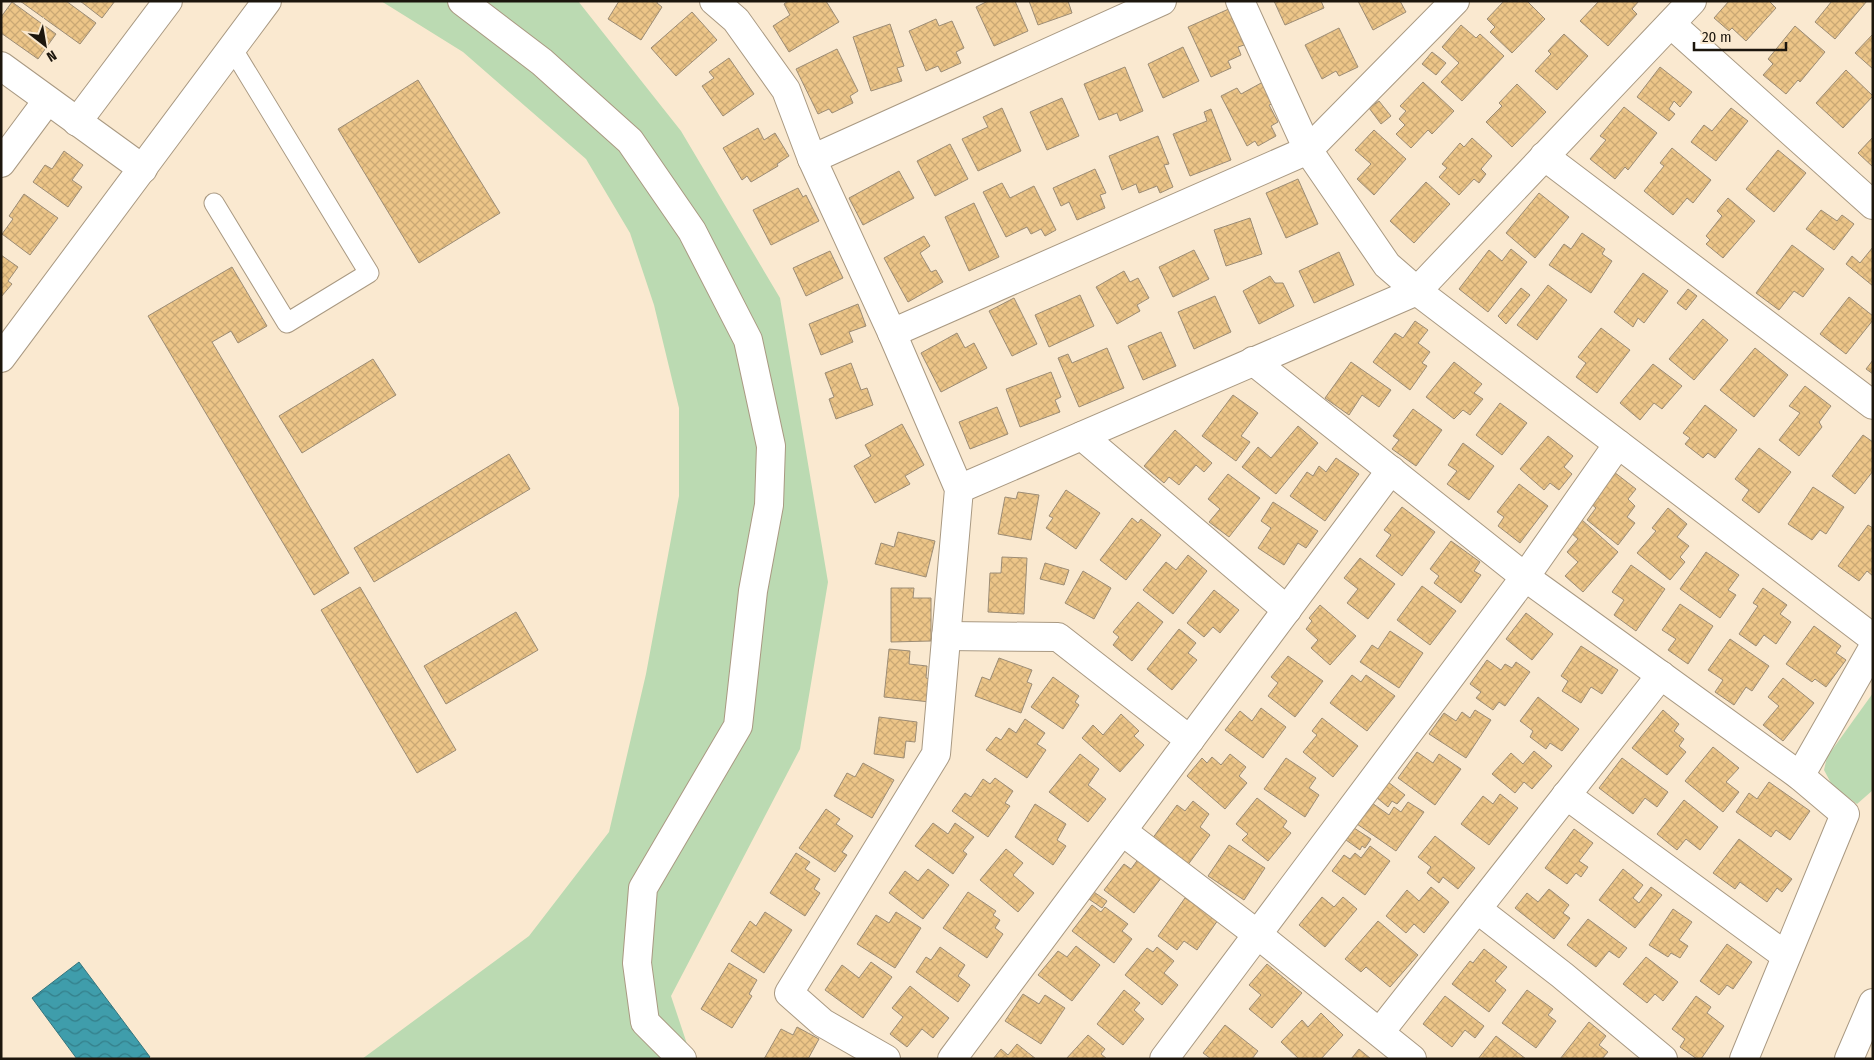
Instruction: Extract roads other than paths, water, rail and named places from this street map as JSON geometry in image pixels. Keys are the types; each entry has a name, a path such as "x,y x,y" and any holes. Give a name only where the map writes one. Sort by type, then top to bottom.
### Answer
{"street":[{"path":"77,122 168,1"},
{"path":"1,358 267,1"},
{"path":"462,1 542,62 630,141 692,231 748,340 771,446 769,505 753,590 738,726 643,888 637,963 645,1022 682,1059"},
{"path":"714,1 736,20 786,90 812,159 892,333 959,489 936,754 789,993 823,1023 886,1059"},
{"path":"812,159 1162,1"},
{"path":"1240,1 1308,150 1387,265 1417,291 1873,638"},
{"path":"959,489 1417,291 1692,1"},
{"path":"892,333 1308,150 1445,5"},
{"path":"1671,24 1873,205"},
{"path":"1,66 143,169"},
{"path":"1,163 47,101"},
{"path":"1544,156 1873,405"},
{"path":"1253,362 1525,577 1800,776 1845,814 1744,1059"},
{"path":"1082,436 1287,610"},
{"path":"1171,1056 1257,934 1525,577 1618,444"},
{"path":"952,1059 1392,470"},
{"path":"946,636 1058,638 1190,740"},
{"path":"1800,776 1873,648"},
{"path":"1380,1032 1661,675"},
{"path":"1566,795 1786,956"},
{"path":"1122,831 1257,934 1412,1059"},
{"path":"1477,909 1562,975 1663,1059"},
{"path":"1849,1059 1873,1003"}],"lane":[{"path":"214,203 287,323 369,273 232,48"}],"water":[{"path":"79,962 150,1057 148,1059 77,1059 32,998"}]}
